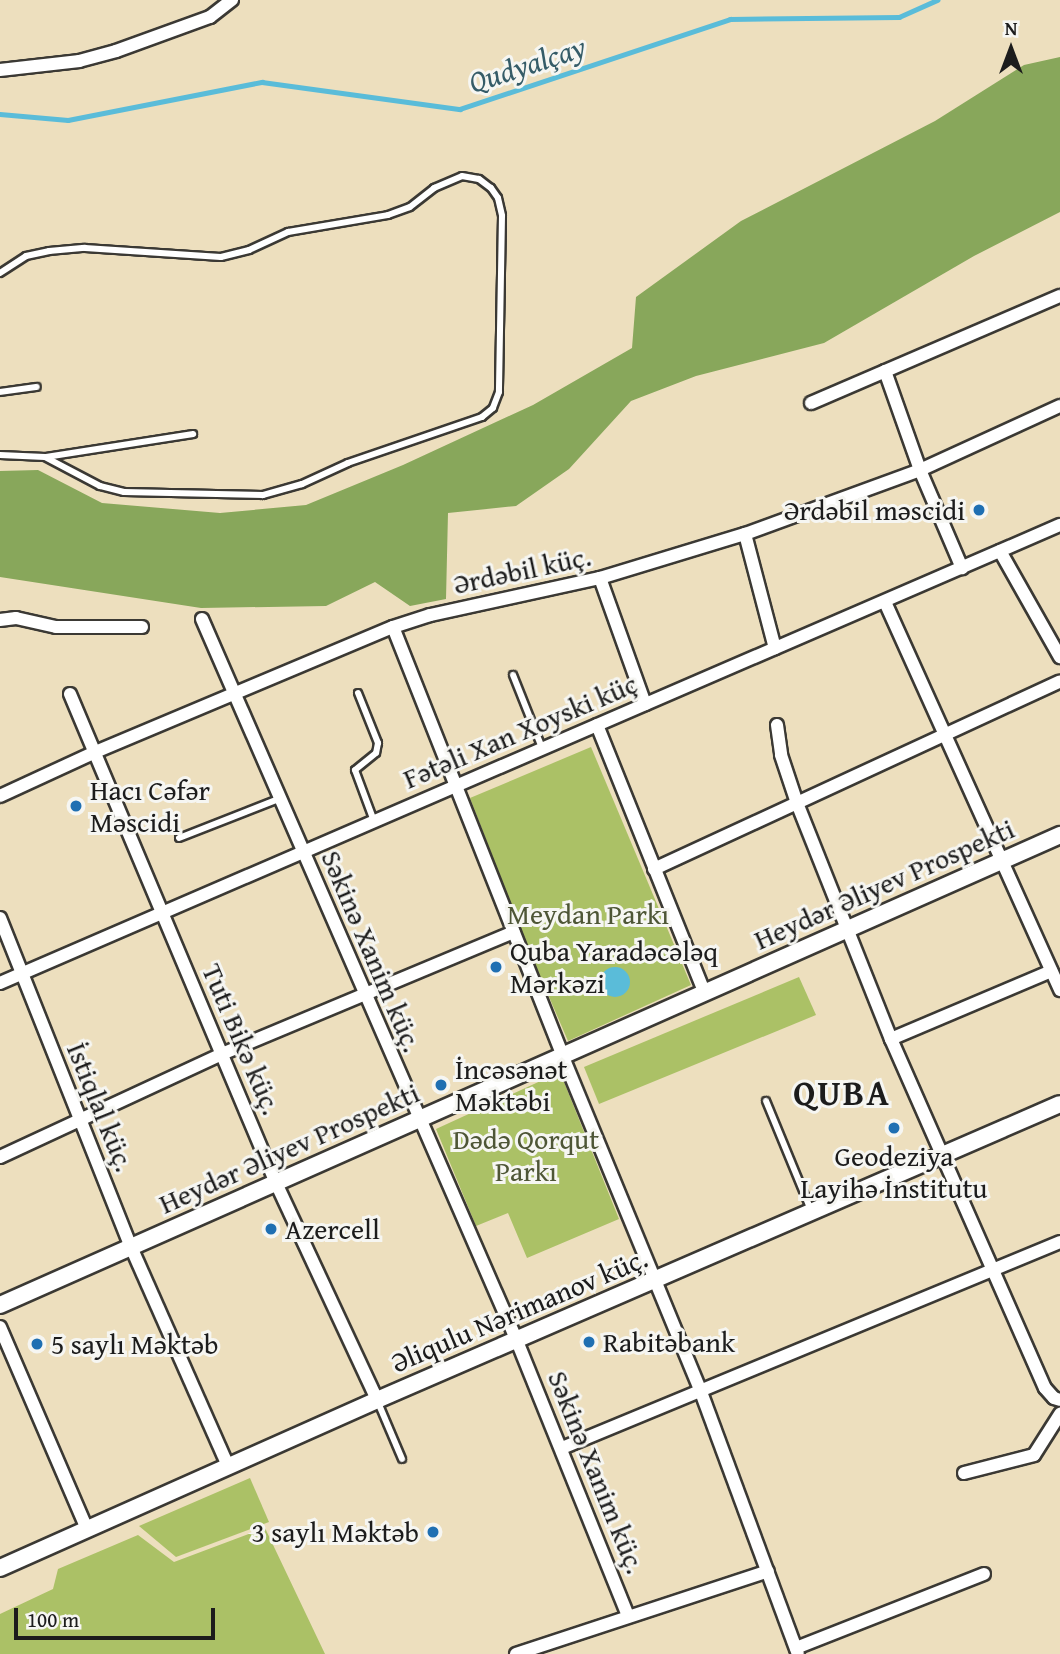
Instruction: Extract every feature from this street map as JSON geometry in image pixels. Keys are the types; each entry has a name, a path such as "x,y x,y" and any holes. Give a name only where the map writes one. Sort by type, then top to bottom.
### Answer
{"street":[{"path":"0,70 79,61 116,51 210,17 232,0"},
{"path":"811,403 1060,296"},
{"path":"885,371 920,470 962,568"},
{"name":"Ərdəbil küç.","path":"0,796 93,753 393,627 430,615 600,578 745,534 920,470 1060,406"},
{"name":"Fətəli Xan Xoyski küç","path":"0,983 1060,525"},
{"path":"745,534 775,648"},
{"path":"1000,551 1060,657"},
{"path":"600,578 645,704"},
{"path":"885,602 1060,990"},
{"path":"0,620 16,618 56,627 142,627"},
{"name":"Səkinə Xanim küç.","path":"202,620 562,1448 628,1616"},
{"path":"393,627 563,1057 701,1392 797,1651 984,1574"},
{"path":"654,869 1060,681"},
{"name":"Tuti Bikə küç.","path":"70,694 160,914 276,1183 377,1400"},
{"path":"777,724 781,755 797,803 891,1039 1045,1388 1054,1398 1060,1399"},
{"path":"597,725 705,993"},
{"name":"Heydər Əliyev Prospekti","path":"0,1305 1060,835"},
{"name":"İstiqlal küç.","path":"0,918 131,1247 228,1466"},
{"path":"0,1157 222,1054 513,932"},
{"path":"891,1039 1051,971"},
{"name":"Əliqulu Nərimanov küç.","path":"0,1568 377,1400 1060,1104"},
{"path":"562,1448 1060,1242"},
{"path":"0,1327 87,1529"},
{"path":"964,1473 1034,1455 1060,1414"},
{"path":"516,1654 768,1571"}],"lane":[{"path":"0,273 26,256 85,248 222,257 249,250 288,232 388,215 410,207 434,188 462,176 479,179 498,198 502,216 499,392 493,408 482,417 348,463 302,484 263,495 124,492 100,486 45,457"},
{"path":"0,392 37,387"},
{"path":"0,455 45,457 193,434"},
{"path":"513,675 542,748"},
{"path":"358,693 378,743 376,753 355,770 374,821"},
{"path":"179,838 281,798"},
{"path":"766,1101 811,1212"},
{"path":"377,1400 402,1459"}],"green space":[{"path":"1060,57 1060,212 974,256 824,343 696,376 631,401 569,469 516,506 448,513 446,599 410,606 375,582 326,606 201,608 0,577 0,471 38,470 102,503 220,513 306,505 403,465 533,405 632,348 636,297 741,221 935,121 1024,65"},
{"name":"Meydan Parkı","path":"591,747 691,985 568,1041 525,941 470,798"},
{"path":"799,977 816,1015 599,1104 584,1067"},
{"name":"Dədə Qorqut Parkı","path":"560,1072 619,1219 527,1258 508,1213 476,1226 436,1129"},
{"path":"250,1478 269,1522 176,1557 139,1526"},
{"path":"265,1528 325,1654 0,1654 0,1614 53,1589 58,1569 138,1535 174,1562"}],"water":[{"path":"615,967 626,971 630,982 626,993 615,997 604,993 600,982 604,971"}],"waterway":[{"name":"Qudyalçay","path":"0,114 68,120 262,82 460,109 730,19 899,17 937,0"}],"place":[{"name":"Ərdəbil məscidi","path":"979,510"},
{"name":"Hacı Cəfər Məscidi","path":"76,806"},
{"name":"Quba Yaradəcələq Mərkəzi","path":"496,967"},
{"name":"İncəsənət Məktəbi","path":"441,1085"},
{"name":"Geodeziya Layihə İnstitutu","path":"894,1128"},
{"name":"Azercell","path":"271,1229"},
{"name":"Rabitəbank","path":"589,1342"},
{"name":"5 saylı Məktəb","path":"37,1344"},
{"name":"3 saylı Məktəb","path":"433,1532"}],"district":[{"name":"QUBA","path":"842,1093"}]}
